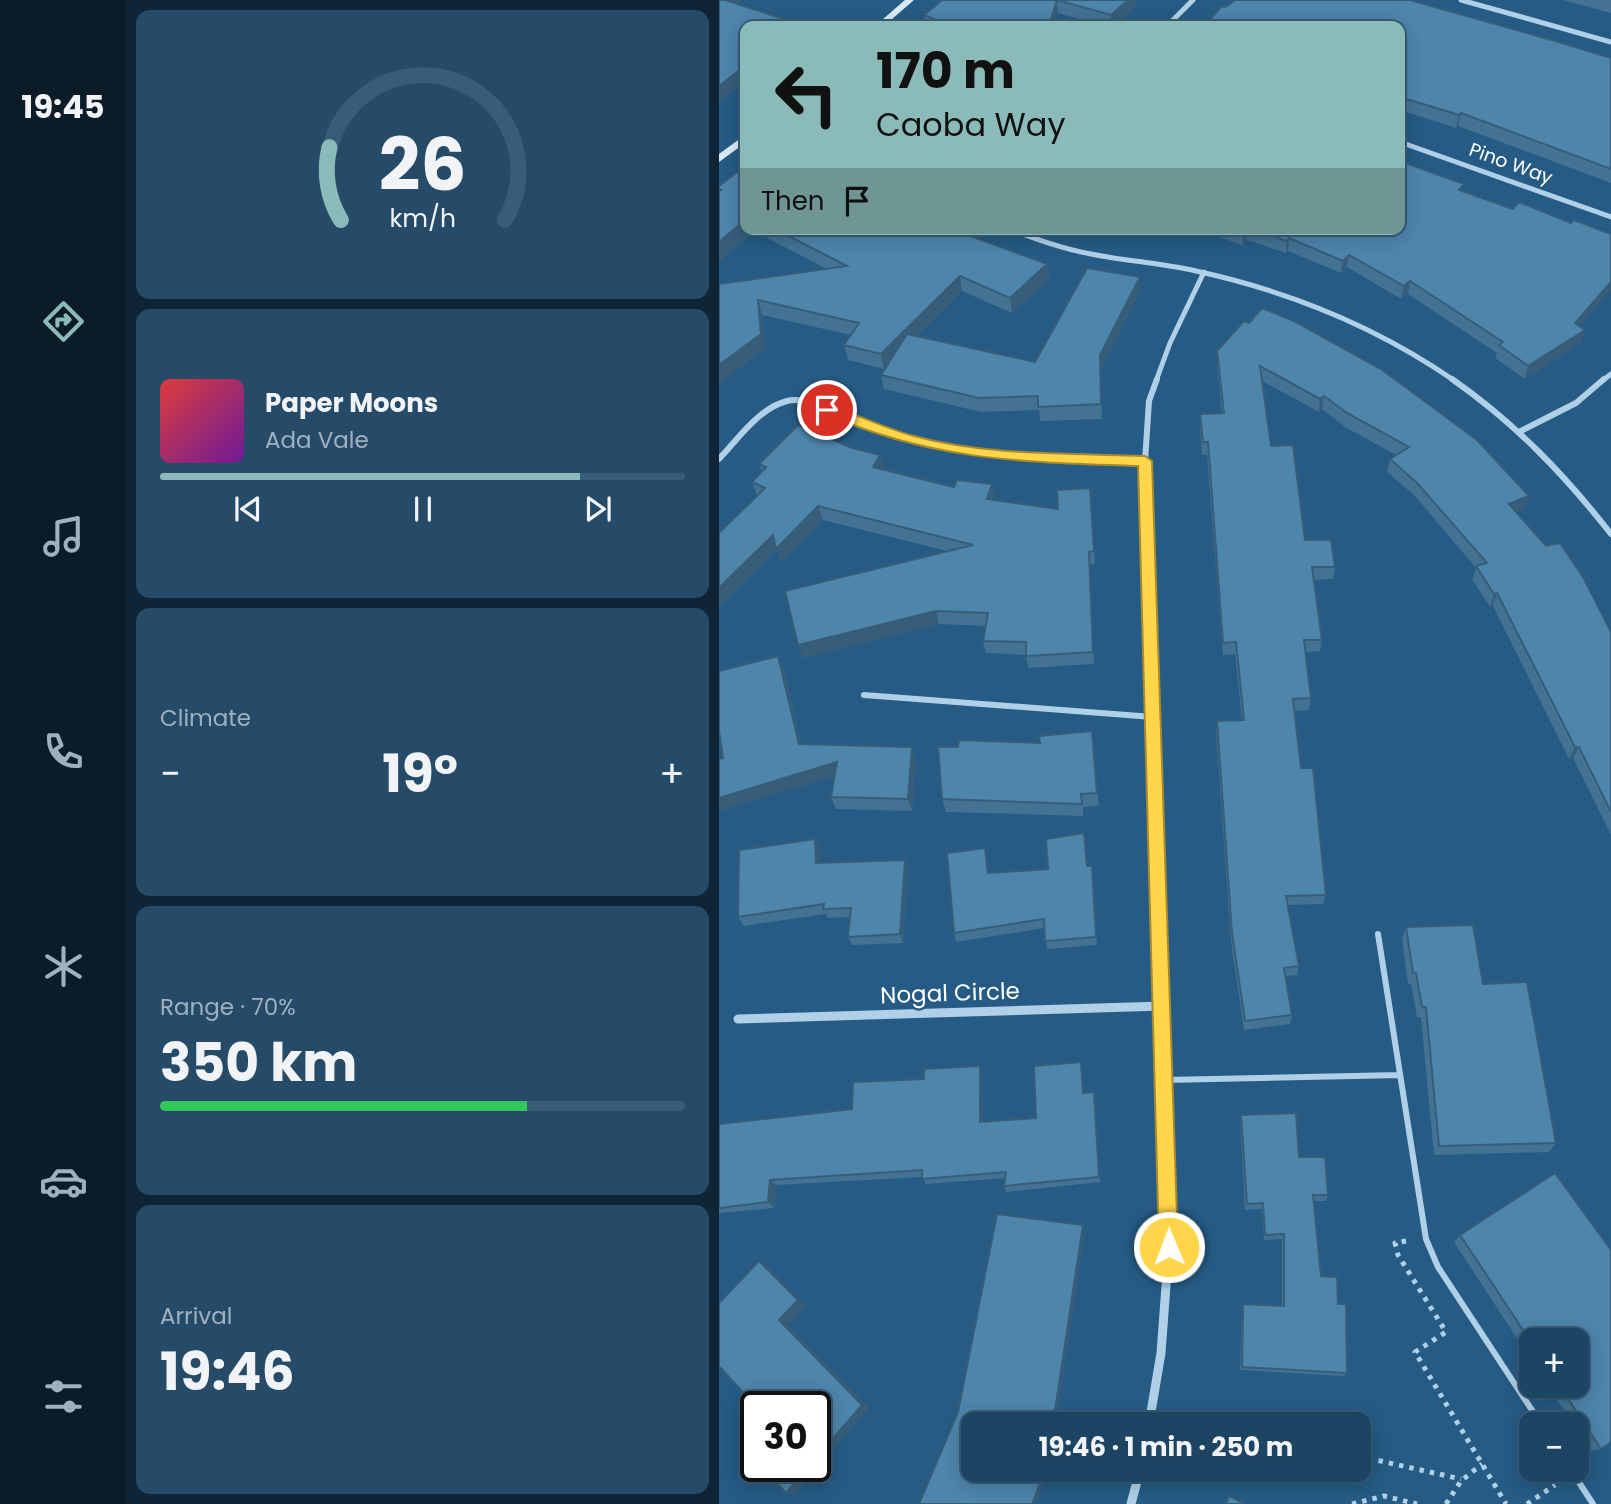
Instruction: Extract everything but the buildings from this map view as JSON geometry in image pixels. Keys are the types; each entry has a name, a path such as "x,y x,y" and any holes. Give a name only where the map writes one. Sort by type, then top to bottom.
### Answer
{"street":[{"path":"885,21 910,0"},
{"path":"1172,21 1193,0"},
{"path":"1461,0 1611,42"},
{"path":"719,159 740,142"},
{"name":"Pino Way","path":"1405,144 1611,217"},
{"path":"1025,235 1056,247 1204,272 1298,298 1382,335 1472,392 1519,432 1562,472 1611,534"},
{"path":"1151,1412 1161,1353 1169,1247 1145,461 1149,401 1170,343 1204,272"},
{"path":"1519,432 1576,403 1611,374"},
{"path":"719,459 768,410 788,401 807,401 868,427 915,442 964,451 1027,457 1145,461"},
{"path":"864,695 1153,717"},
{"name":"Nogal Circle","path":"738,1019 1163,1006"},
{"path":"1131,1504 1137,1482"}],"lane":[{"path":"1378,934 1426,1238 1438,1267 1533,1412"},
{"path":"1163,1080 1400,1075"},
{"path":"1578,1482 1593,1504"}],"path":[{"path":"1426,1238 1395,1243 1403,1266 1446,1332 1415,1352 1506,1504"},
{"path":"1371,1459 1461,1479"},
{"path":"1446,1504 1453,1488 1461,1479 1482,1464"},
{"path":"1527,1504 1556,1482"},
{"path":"1352,1504 1364,1498 1381,1496 1417,1504"}],"route":[{"path":"827,410 915,442 964,451 1027,457 1145,461 1169,1247"}]}
